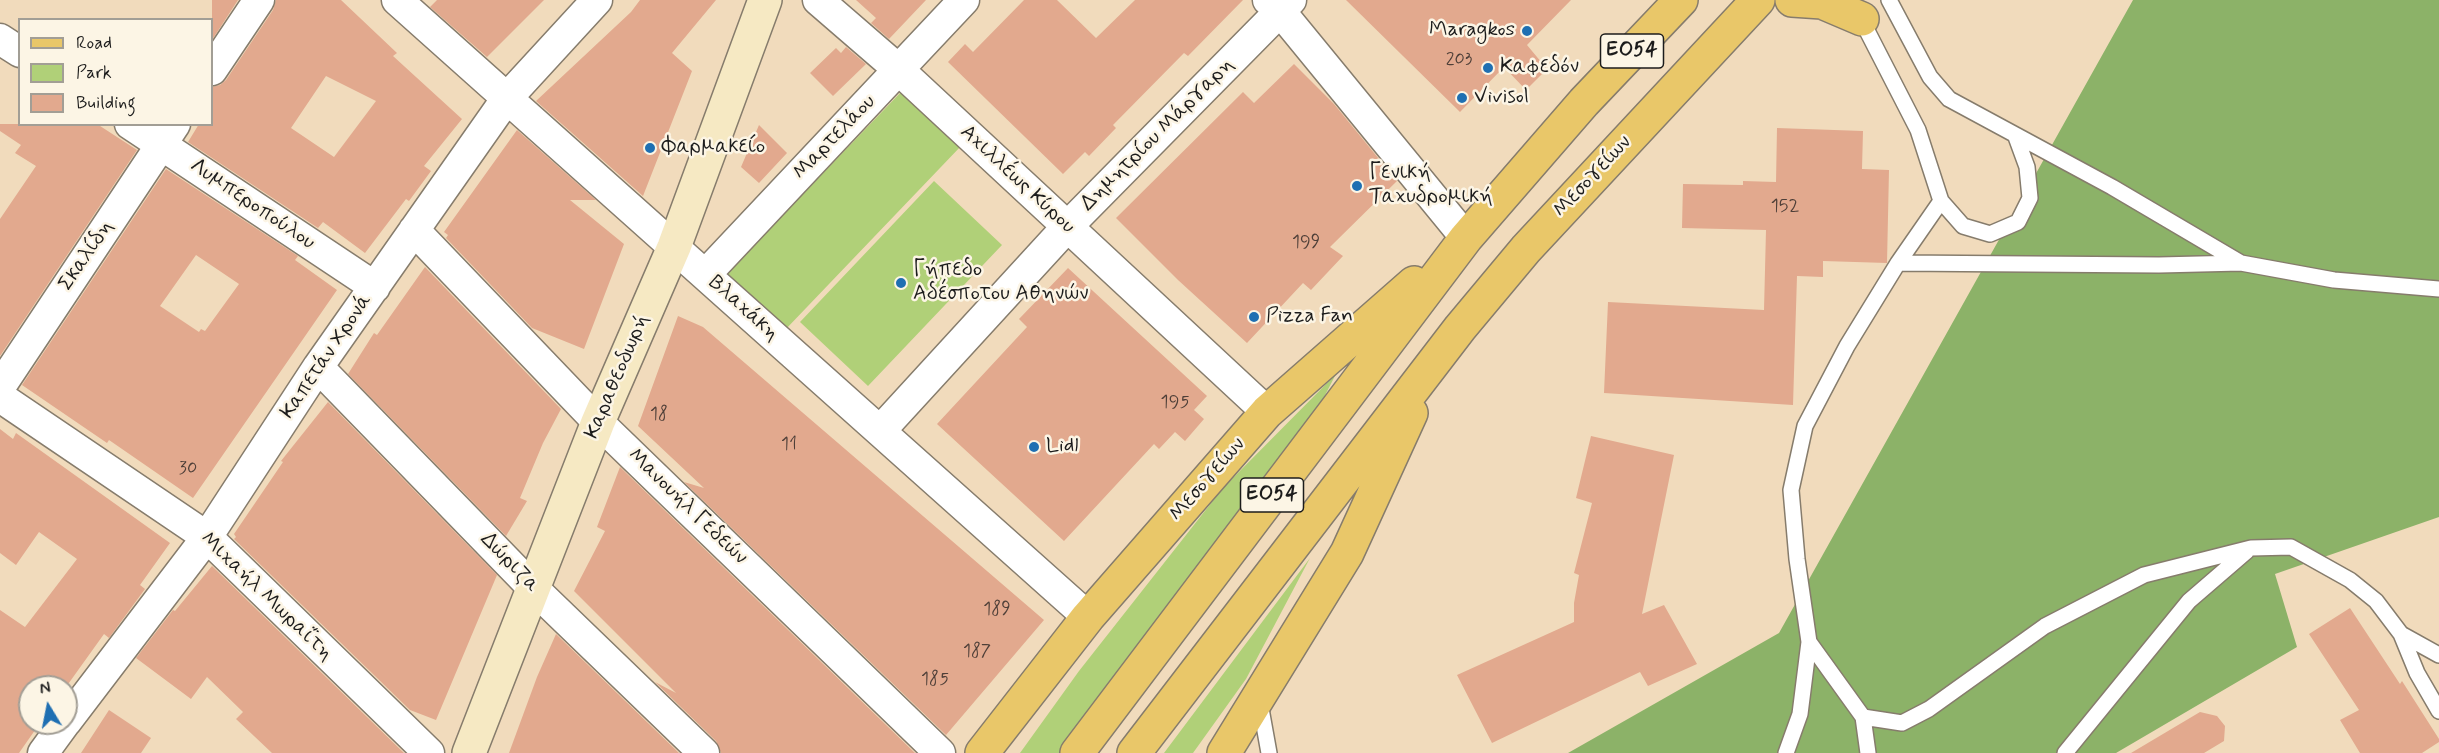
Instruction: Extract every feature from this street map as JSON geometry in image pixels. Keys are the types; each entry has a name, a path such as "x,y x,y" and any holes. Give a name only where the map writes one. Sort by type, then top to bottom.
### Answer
{"main road":[{"name":"Μεσογείων","path":"1077,753 1466,238 1584,102 1681,0"},
{"path":"1756,3 1785,0"},
{"path":"1792,0 1857,10"},
{"name":"Μεσογείων","path":"1134,753 1435,360 1526,249 1756,3"},
{"name":"Μεσογείων","path":"982,753 1088,617 1267,412 1466,238"},
{"name":"Μεσογείων","path":"1224,753 1347,553 1435,360"}],"street":[{"path":"213,69 259,0"},
{"name":"Βλαχάκη","path":"398,0 1088,617"},
{"name":"Καπετάν Χρονά","path":"78,707 207,537 318,367 507,98 597,0"},
{"name":"Καραθεοδωρή","path":"469,753 598,422 674,247 765,0"},
{"name":"Αχιλλέως Κύρου","path":"818,0 899,70 1267,412"},
{"name":"Μαρτελάου","path":"705,275 964,0"},
{"path":"1280,4 1466,238"},
{"name":"Δημητρίου Μάργαρη","path":"880,431 1067,227 1280,4"},
{"path":"0,39 18,51"},
{"name":"Λυμπεροπούλου","path":"137,126 168,135 375,286"},
{"name":"Σκαλίδη","path":"0,387 168,135"},
{"name":"Μανουήλ Γεδεών","path":"414,230 598,422 940,753"},
{"name":"Δώριζα","path":"318,367 533,588 704,753"},
{"name":"Μιχαήλ Μωραΐτη","path":"0,397 207,537 429,753"},
{"name":"Καπετάν Χρονά","path":"43,753 57,735"}],"lane":[{"path":"1889,0 1930,77 1949,99 2112,187 2241,263"},
{"path":"1857,10 1918,129 1941,201 1963,226 1990,234 2018,222 2030,198 2027,167 2016,137"},
{"path":"1786,753 1800,714 1809,642 1797,559 1791,490 1805,426 1847,346 1898,263 1941,201"},
{"path":"1898,263 2159,266 2241,263 2334,280 2439,288"},
{"path":"1863,717 1902,723 1929,709 2045,626 2144,575 2251,548 2291,547 2350,580 2376,601 2401,634 2417,673 2439,711"},
{"path":"2066,753 2188,601 2251,548"},
{"path":"2401,634 2439,655"},
{"path":"1809,642 1863,717 1868,753"},
{"path":"1259,696 1269,753"}],"green space":[{"path":"2133,0 2439,0 2439,517 2275,574 2297,647 2116,753 1568,753 1779,633"},
{"path":"903,90 962,145 785,330 726,274"},
{"name":"Γήπεδο Αδέσποτου Αθηνών","path":"934,181 1002,245 868,386 800,322"},
{"path":"1336,374 1309,426 1063,753 1020,753 1079,671 1223,488"},
{"path":"1310,558 1246,679 1193,753 1164,753"}],"building":[{"path":"212,0 238,0 213,38"},
{"path":"276,0 341,0 397,53 393,56 462,119 424,166 431,171 409,201 406,199 365,253 323,222 318,228 188,142 198,126 213,126 213,87 226,80 273,10","holes":["326,76 376,101 334,157 291,128"]},
{"path":"437,0 544,0 487,57 430,7"},
{"path":"640,0 716,0 672,53 692,71 643,196 536,101 631,12"},
{"path":"856,0 926,0 889,39 871,23 876,18"},
{"path":"1024,0 1057,0 1096,38 1135,0 1243,0 1188,56 1184,53 1113,125 1116,128 1089,156 1085,152 1063,174 948,62 965,44 973,52"},
{"path":"1346,0 1571,0 1527,45 1547,69 1526,90 1504,67 1460,112"},
{"path":"846,47 866,64 833,96 810,73 836,48 841,53"},
{"path":"1294,64 1334,104 1397,181 1330,247 1343,256 1311,290 1303,283 1247,343 1178,280 1116,218 1243,92 1254,103"},
{"path":"0,124 100,126 137,150 0,356 0,219 36,166 15,153 21,145 0,131"},
{"path":"759,125 787,153 759,183 741,167"},
{"path":"1777,128 1863,131 1862,169 1889,170 1887,263 1823,261 1823,277 1797,276 1793,405 1604,393 1608,302 1764,310 1766,230 1682,228 1683,184 1743,185 1743,181 1776,182"},
{"path":"517,130 596,200 570,200 624,244 584,349 532,328 446,238 448,235 444,232"},
{"path":"166,169 298,256 295,260 337,290 193,498 109,440 107,443 22,385","holes":["196,255 239,284 205,331 201,329 199,332 160,306"]},
{"path":"425,267 561,409 543,443 520,498 527,501 506,536 348,374 374,333 377,335"},
{"path":"1068,268 1207,396 1194,410 1204,419 1185,441 1175,432 1159,449 1154,444 1064,541 937,424 1027,327 1019,319"},
{"path":"678,316 703,327 1044,620 946,735 684,482 704,488 638,426"},
{"path":"328,402 497,575 436,720 410,710 234,539 236,537 234,534 283,462 281,461"},
{"path":"0,429 13,439 16,433 170,543 140,585 145,589 109,638 104,634 75,675 18,675 18,735 32,735 19,753 0,753 0,610 25,627 77,559 39,532 16,565 0,553"},
{"path":"1591,436 1674,455 1642,614 1664,605 1697,664 1648,686 1640,672 1492,743 1457,675 1574,622 1574,603 1579,575 1574,573 1592,503 1576,498"},
{"path":"620,467 915,753 721,753 716,741 655,682 676,693 574,591 605,531 597,527"},
{"path":"212,566 404,753 272,753 236,719 243,712 207,677 191,699 136,658 173,610 175,611"},
{"path":"2350,608 2400,684 2402,681 2439,739 2439,742 2422,753 2360,753 2340,720 2359,710 2309,634"},
{"path":"556,634 679,753 509,753 537,677"},
{"path":"109,710 151,738 141,753 81,753"},
{"path":"2200,712 2217,716 2225,726 2224,741 2204,753 2131,753"}],"place":[{"name":"Maragkos","path":"1527,31"},
{"name":"Καφεδόν","path":"1488,68"},
{"name":"Vivisol","path":"1462,98"},
{"name":"Φαρμακείο","path":"650,148"},
{"name":"Γενική Ταχυδρομική","path":"1357,186"},
{"name":"Γήπεδο Αδέσποτου Αθηνών","path":"901,283"},
{"name":"Pizza Fan","path":"1254,317"},
{"name":"Lidl","path":"1034,447"}]}
